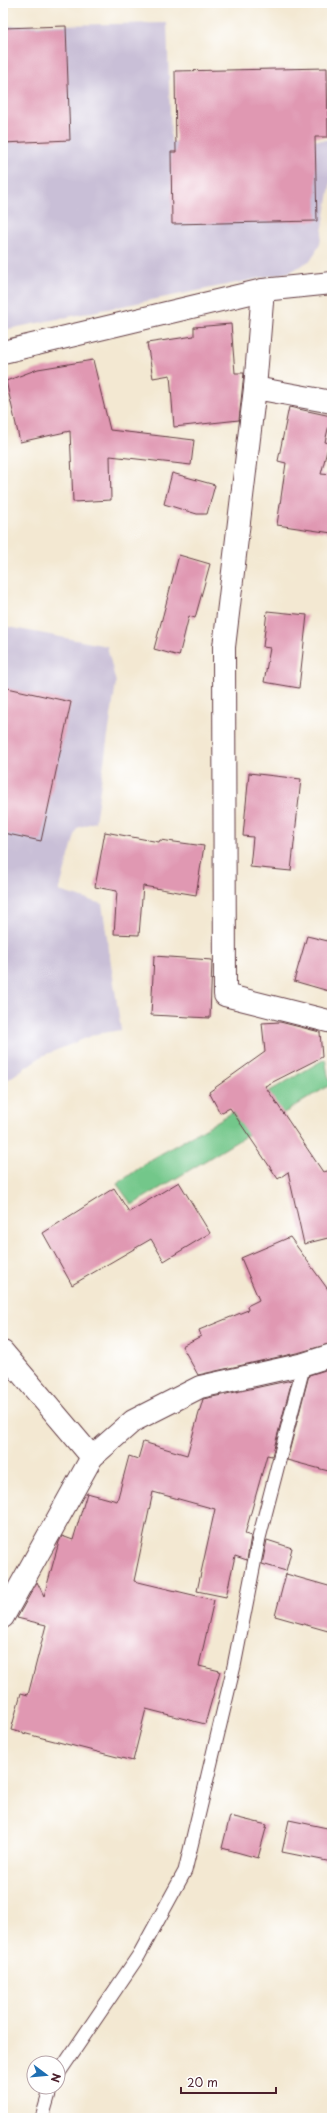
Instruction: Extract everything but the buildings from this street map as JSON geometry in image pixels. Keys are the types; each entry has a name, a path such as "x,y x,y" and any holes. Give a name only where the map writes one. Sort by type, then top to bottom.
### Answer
{"street":[{"path":"3,352 263,290 332,283"},
{"path":"263,290 255,388 224,647 225,995 332,1022"},
{"path":"255,388 332,402"},
{"path":"3,1352 92,1456"},
{"path":"3,1617 92,1456 134,1421 200,1387 304,1364 332,1355"}],"lane":[{"path":"66,2062 139,1955 185,1871 234,1666 259,1538 304,1364"},
{"path":"42,2118 49,2095"}],"shaded area":[{"path":"167,23 171,142 332,140 332,175 320,244 311,260 290,272 3,330 3,26"},
{"path":"3,626 107,646 116,683 95,822 77,828 59,891 102,904 121,1030 96,1034 42,1056 3,1083"}],"green space":[{"path":"325,1059 330,1085 132,1205 117,1184 152,1159"}]}
